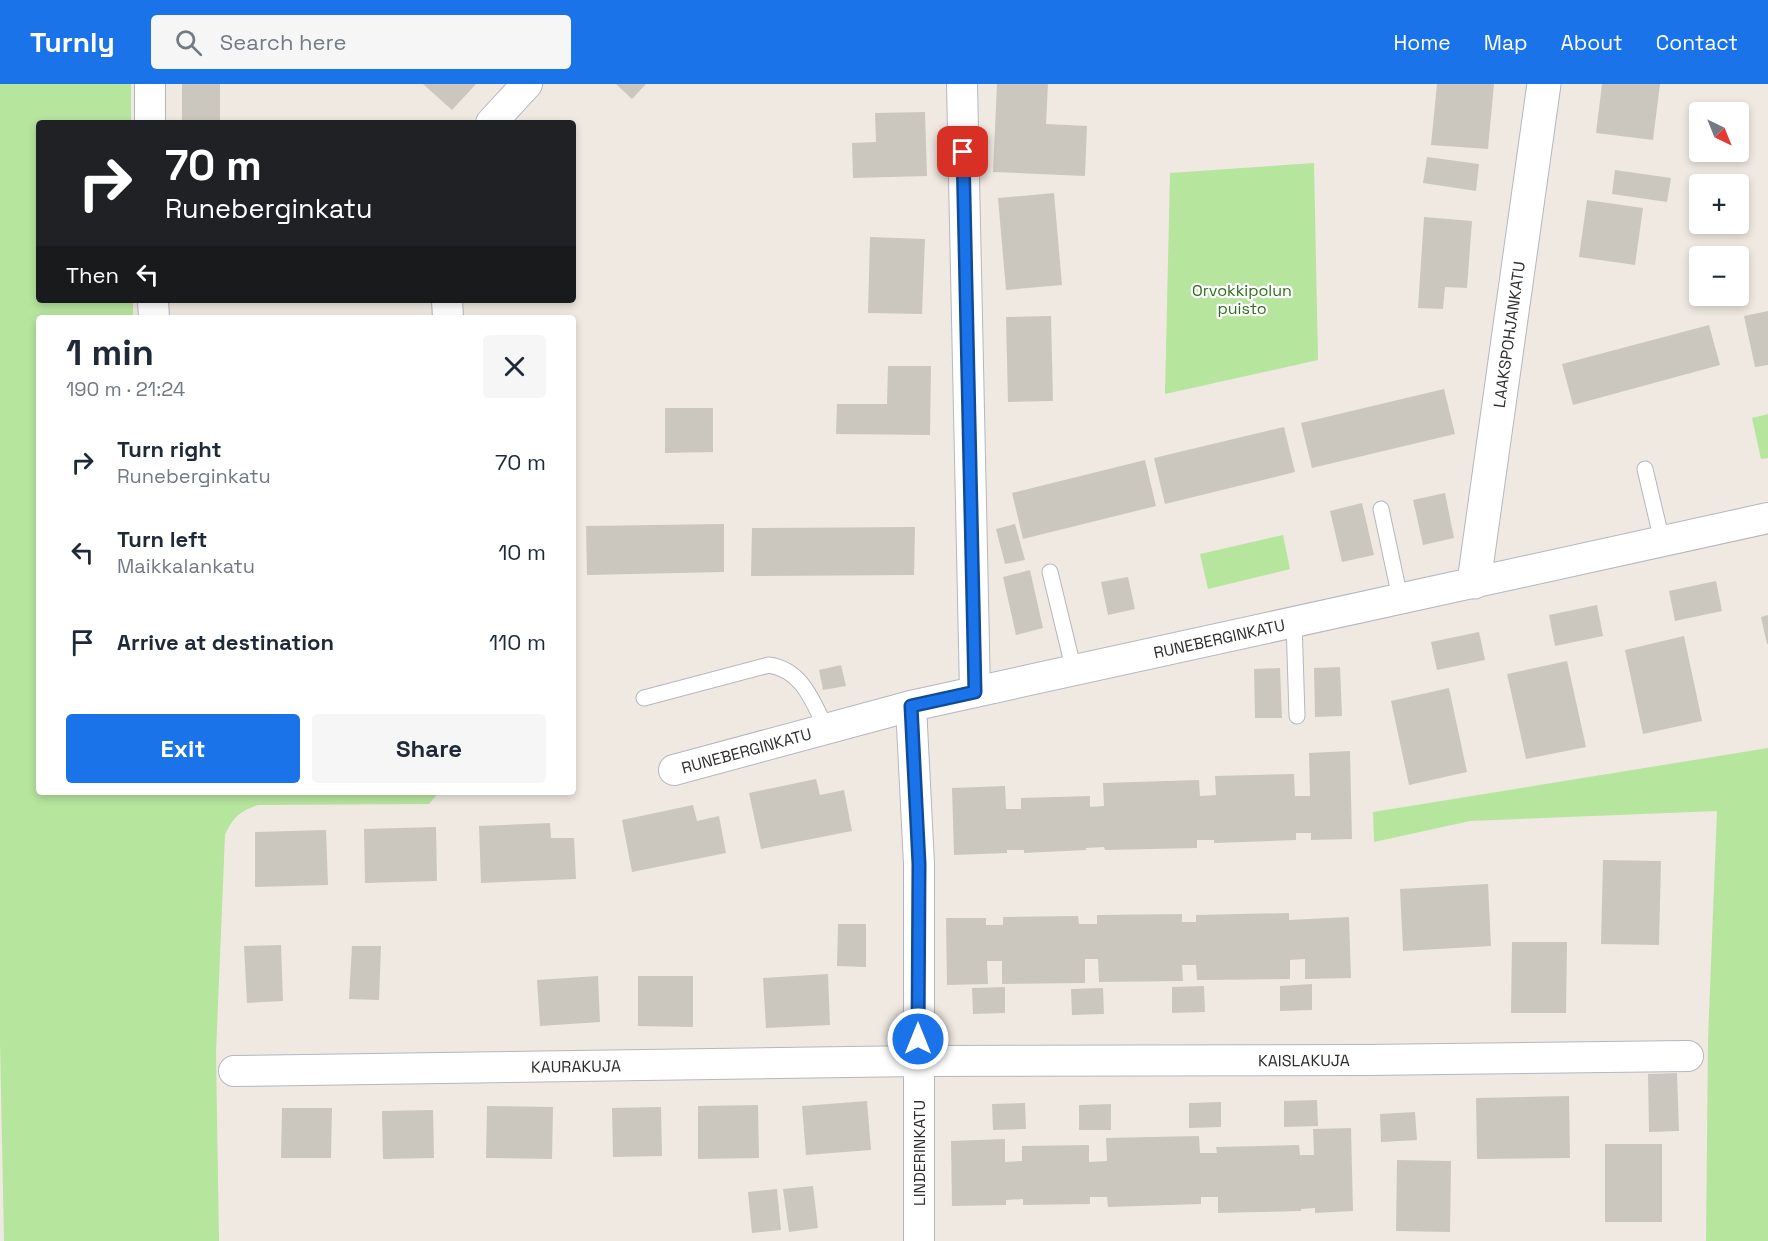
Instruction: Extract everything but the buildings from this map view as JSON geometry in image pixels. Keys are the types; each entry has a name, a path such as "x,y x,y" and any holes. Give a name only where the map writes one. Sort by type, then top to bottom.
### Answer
{"street":[{"path":"150,84 150,120"},
{"path":"494,120 527,84"},
{"path":"962,84 975,692"},
{"name":"LAAKSPOHJANKATU","path":"1474,582 1544,84"},
{"name":"RUNEBERGINKATU","path":"674,770 911,706 1768,518"},
{"name":"LINDERINKATU","path":"911,706 919,864 919,1241"},
{"name":"KAISLAKUJA","path":"918,1061 1366,1060 1688,1056"},
{"name":"KAURAKUJA","path":"234,1071 918,1061"}],"lane":[{"path":"1644,468 1662,541"},
{"path":"1381,509 1400,598"},
{"path":"1050,572 1074,670"},
{"path":"1294,621 1297,716"},
{"path":"644,699 769,665 784,667 799,678 826,728"}],"green space":[{"path":"0,84 131,84 131,120 36,120 36,303 133,303 133,315 36,315 36,795 436,795 429,804 258,805 234,819 225,835 216,1053 219,1241 4,1241 0,1042"},
{"name":"Orvokkipolun puisto","path":"1314,163 1318,360 1165,394 1170,173"},
{"path":"1768,414 1768,458 1761,459 1752,418"},
{"path":"1283,535 1290,569 1208,589 1200,554"},
{"path":"1768,748 1768,1241 1706,1241 1708,1041 1717,811 1470,821 1374,842 1373,812"}],"route":[{"path":"918,1039 919,864 911,706 975,692 963,152"}]}
